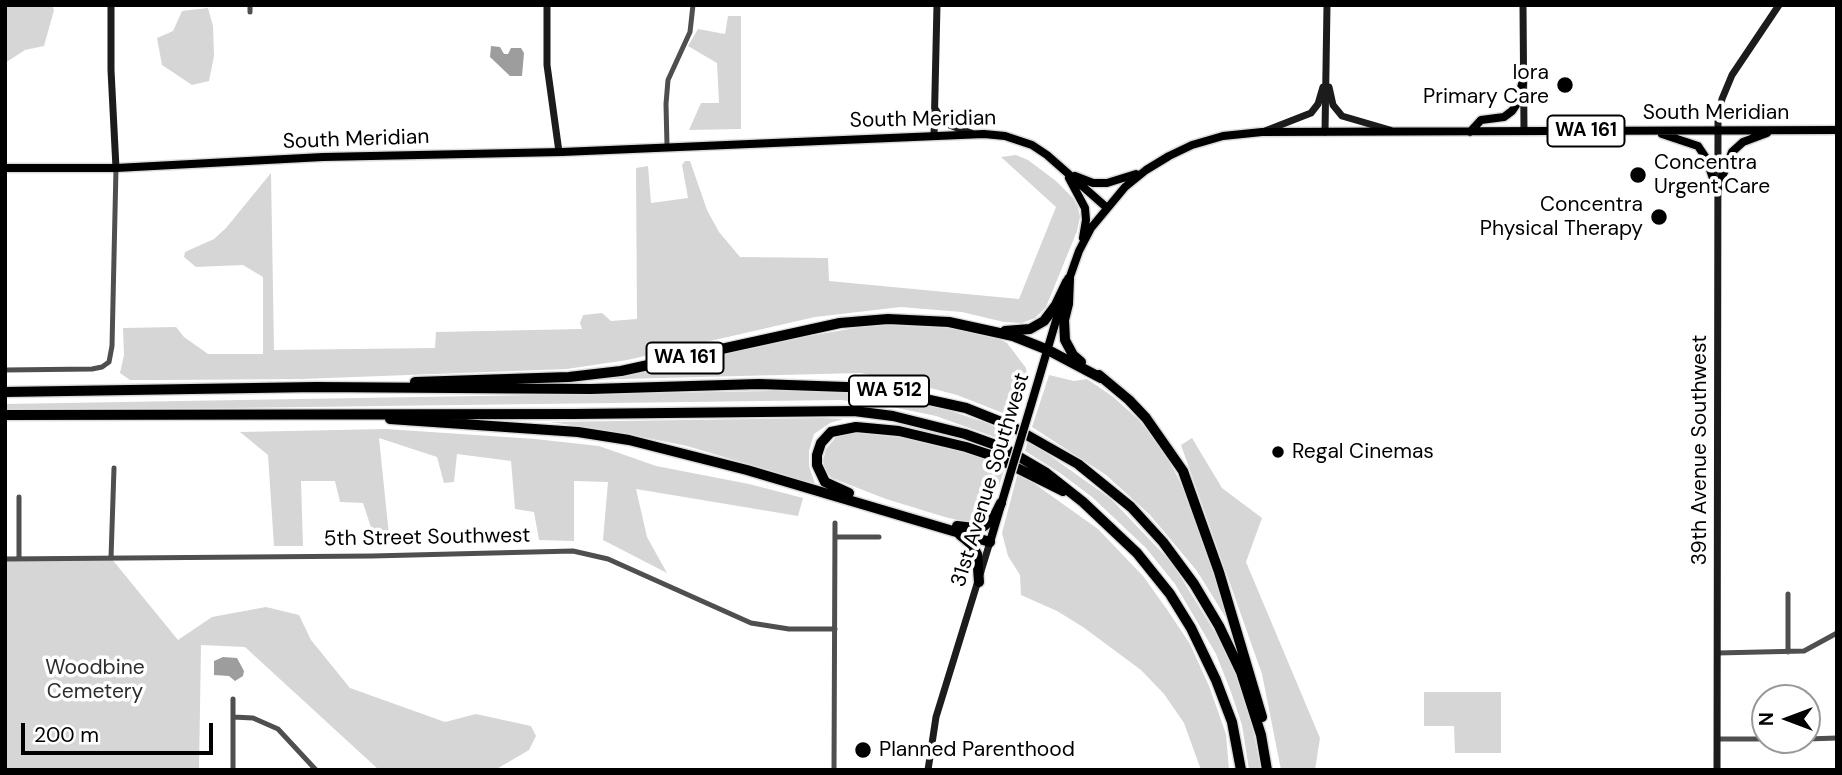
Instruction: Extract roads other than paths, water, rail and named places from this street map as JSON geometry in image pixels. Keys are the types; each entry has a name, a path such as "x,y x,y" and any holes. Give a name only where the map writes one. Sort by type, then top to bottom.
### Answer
{"highway":[{"path":"989,330 1022,331 1037,326 1048,316 1069,279"},
{"path":"1069,279 1064,320 1065,340 1073,355 1129,400 1146,418 1175,458 1188,484 1219,572 1258,699 1269,770"},
{"name":"WA 161","path":"5,393 316,387 569,377 621,371 860,321 930,320 989,330 1048,349"},
{"path":"1048,349 1101,378"},
{"name":"WA 512","path":"316,387 591,389 759,384 835,385 911,394 986,416 1034,437 1078,464 1131,507 1163,542 1195,584 1241,672 1269,770"},
{"name":"WA 512","path":"317,413 854,411 927,423 985,441 1028,461 1083,502 1137,553 1170,594 1191,628 1216,680 1232,722 1241,770"},
{"path":"5,415 317,413 578,432 691,454 990,542"},
{"path":"1001,503 984,526 970,528 956,525 840,490 825,482 820,474 817,451 828,435 841,429 864,427 899,431 993,456 1083,502"},
{"path":"944,527 963,536 973,546 979,562 979,582"}],"main road":[{"path":"1471,132 1481,120 1504,117 1512,111 1524,77"},
{"path":"1717,190 1728,158 1737,146 1750,138 1782,130"},
{"name":"South Meridian","path":"5,168 116,168 323,157 559,152 972,134 997,135 1023,141 1047,155 1106,207 1146,170 1181,150 1233,135 1262,132 1837,130"},
{"path":"1649,131 1683,139 1698,146 1706,158 1717,190"},
{"path":"1066,172 1085,181 1101,184 1118,181 1146,170"},
{"path":"1066,172 1085,208 1086,226 1079,251"},
{"name":"31st Avenue Southwest","path":"990,542 1069,279 1079,251 1106,207"}],"street":[{"path":"5,370 92,369 109,362 116,168 111,5"},
{"path":"547,5 547,65 559,152"},
{"path":"667,146 668,80 690,32 693,5"},
{"path":"934,135 937,5"},
{"path":"1325,132 1327,5"},
{"path":"1523,5 1524,131"},
{"name":"39th Avenue Southwest","path":"1717,770 1717,130 1720,107 1729,83 1779,5"},
{"path":"1326,76 1339,113 1346,118 1396,132"},
{"path":"1262,132 1302,119 1314,111 1326,76"},
{"path":"935,107 944,122 972,134"},
{"path":"111,558 114,468"},
{"path":"19,497 19,559"},
{"path":"834,770 835,523"},
{"path":"835,537 879,537"},
{"name":"31st Avenue Southwest","path":"928,770 936,717 990,542"},
{"name":"5th Street Southwest","path":"5,559 573,551 608,559 751,623 789,629 835,629"},
{"path":"1788,594 1788,652"},
{"path":"1717,653 1804,651 1837,633"},
{"path":"233,699 233,770"},
{"path":"233,717 253,718 278,729 316,770"},
{"path":"1717,739 1751,739"}],"place":[{"name":"Iora Primary Care","path":"1565,85"},
{"name":"Concentra Urgent Care","path":"1638,175"},
{"name":"Concentra Physical Therapy","path":"1659,217"},
{"name":"Regal Cinemas","path":"1278,452"},
{"name":"Planned Parenthood","path":"863,750"}],"park label":[{"name":"Woodbine Cemetery","path":"95,680"}]}
